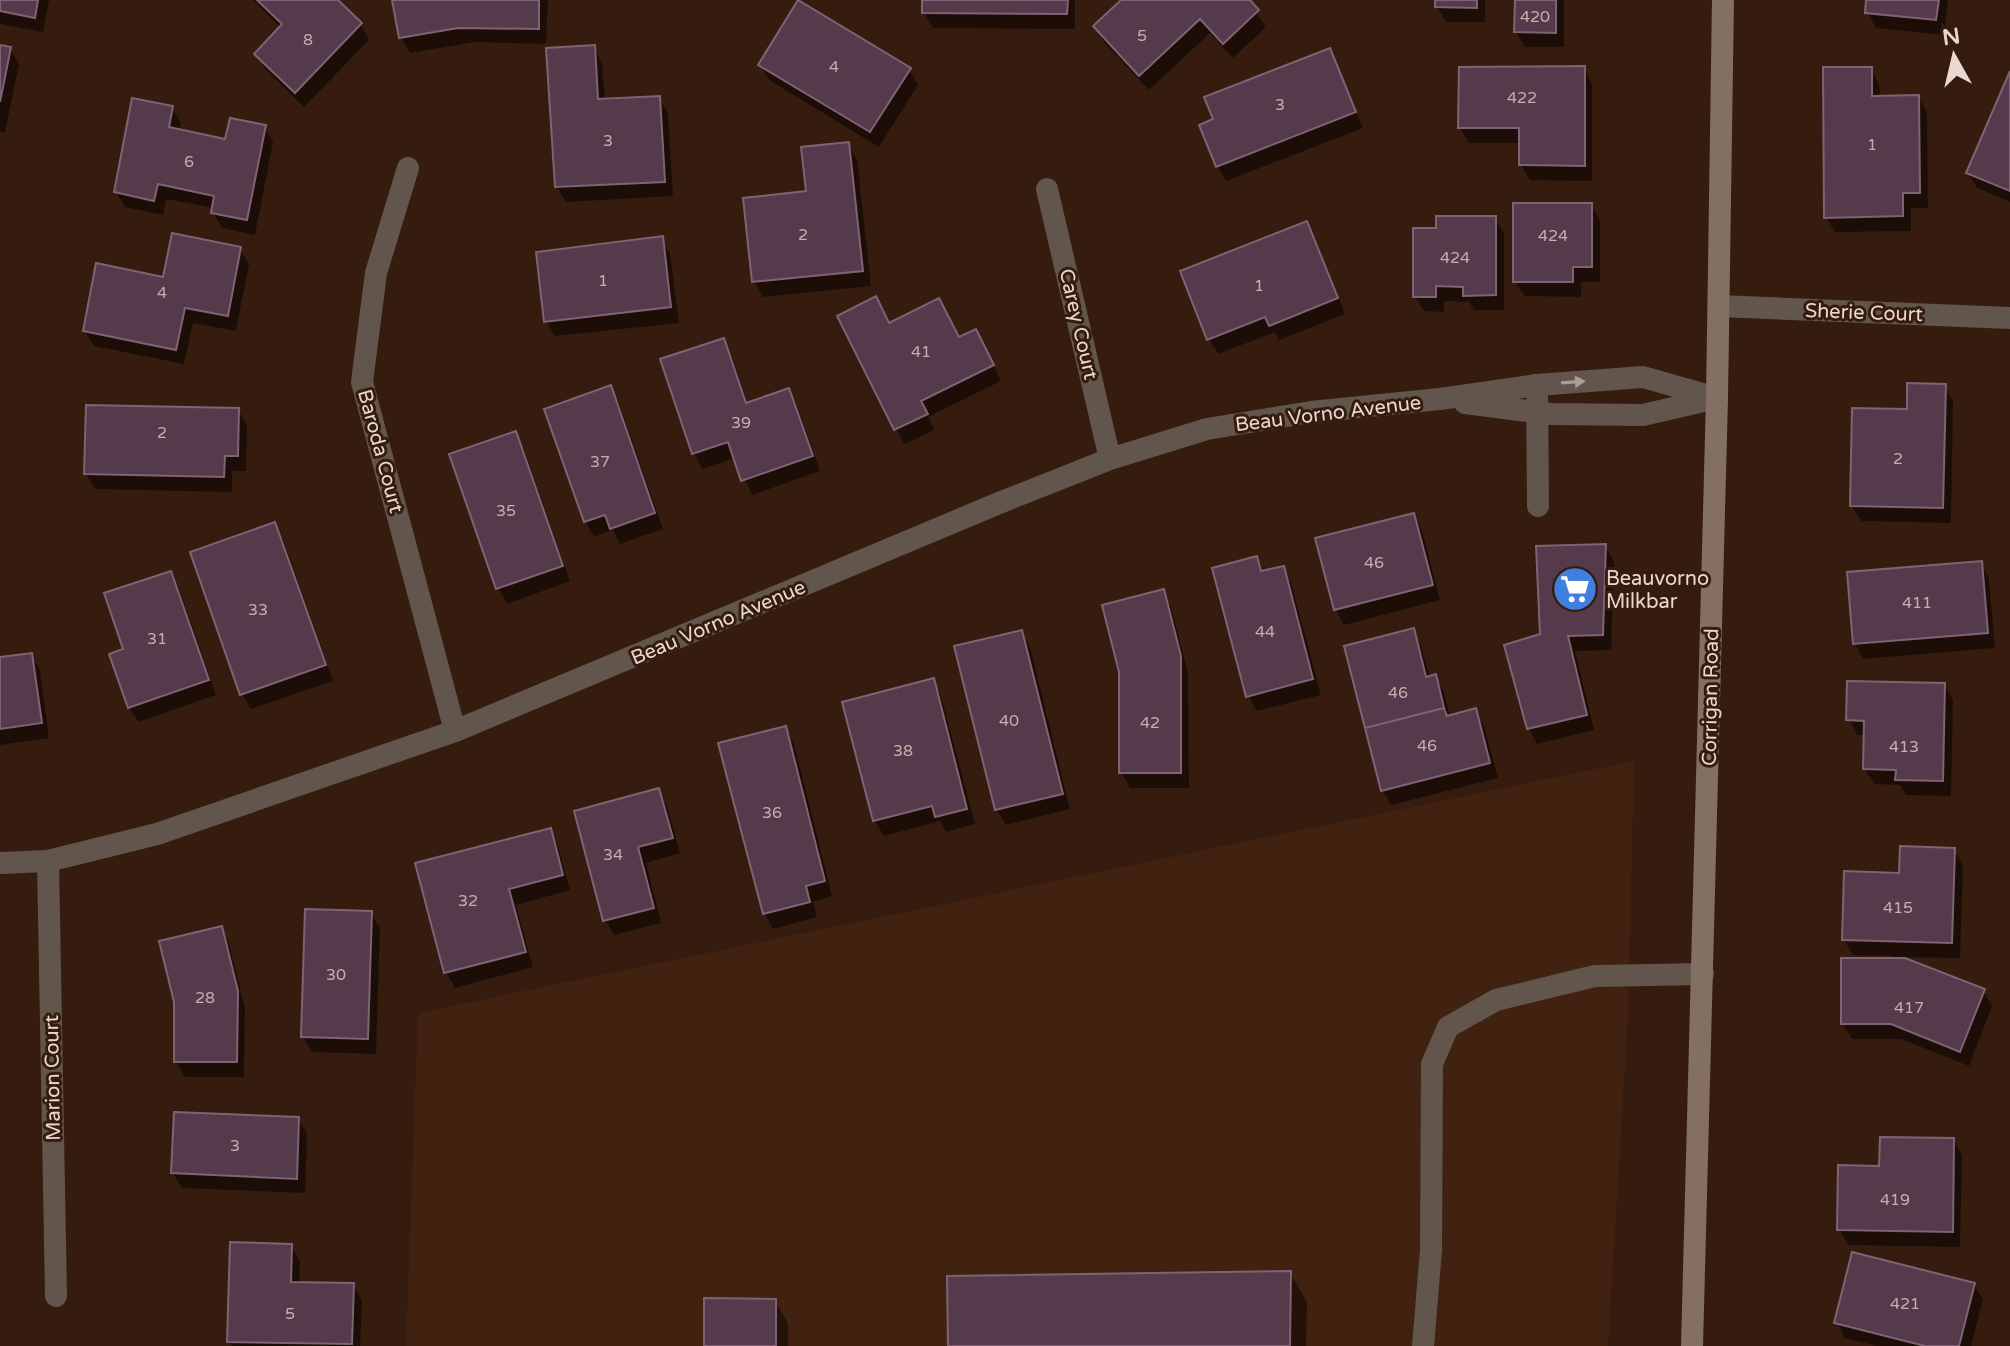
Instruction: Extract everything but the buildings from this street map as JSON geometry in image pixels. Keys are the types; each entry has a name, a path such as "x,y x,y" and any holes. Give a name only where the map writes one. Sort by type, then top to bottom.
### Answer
{"main road":[{"name":"Corrigan Road","path":"1692,1346 1717,398 1723,0"}],"street":[{"name":"Baroda Court","path":"408,168 376,273 362,382 455,731"},
{"name":"Carey Court","path":"1047,189 1110,459"},
{"name":"Sherie Court","path":"1719,306 2010,318"},
{"name":"Beau Vorno Avenue","path":"0,863 48,861 157,834 455,731 999,503 1110,459 1207,429 1311,412 1537,385 1643,377 1717,398"},
{"path":"1537,385 1538,506"},
{"name":"Beau Vorno Avenue","path":"1440,399 1537,412 1643,415 1717,398"},
{"name":"Marion Court","path":"48,861 56,1296"},
{"path":"1423,1346 1431,1250 1432,1064 1448,1027 1496,1000 1595,976 1703,974"}],"shaded area":[{"path":"1634,761 1628,1016 1608,1346 406,1346 418,1013"}],"place":[{"name":"Beauvorno Milkbar","path":"1575,589"}]}
